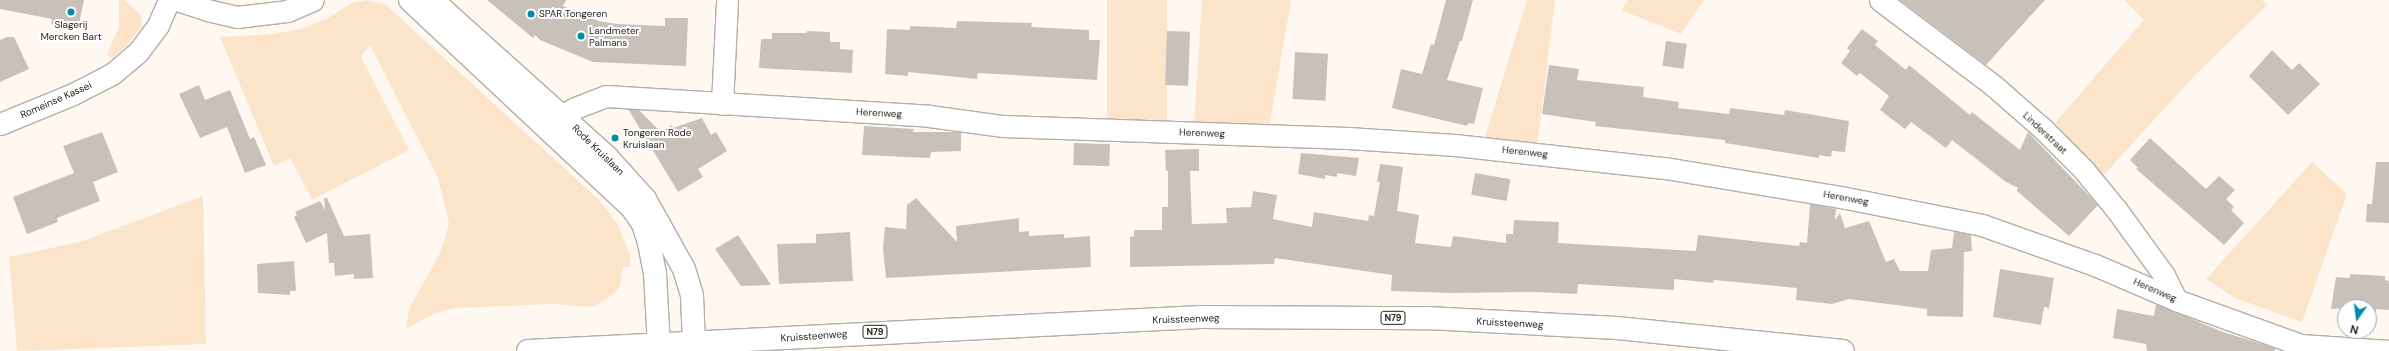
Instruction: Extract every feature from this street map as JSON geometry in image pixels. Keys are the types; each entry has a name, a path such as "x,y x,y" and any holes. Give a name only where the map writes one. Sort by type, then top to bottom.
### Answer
{"main road":[{"name":"Rode Kruislaan","path":"410,0 556,123 618,168 652,209 684,269 692,296 694,343"},
{"name":"Rode Kruislaan","path":"432,0 556,123 643,224 655,274 659,345"},
{"name":"Kruissteenweg","path":"528,351 694,343 778,345 1201,318 1427,318 1617,328 1843,351"}],"street":[{"name":"Romeinse Kassei","path":"0,124 73,94 112,74 138,52 158,25 169,0"},
{"path":"177,0 207,10 237,17 287,12 313,0"},
{"path":"722,104 727,0"},
{"name":"Linderstraat","path":"1880,0 1994,86 2044,130 2083,169 2116,209 2164,275 2176,300"},
{"name":"Herenweg","path":"556,123 588,101 606,96 928,116 1003,126 1348,138 1455,145 1666,168 1846,198 1982,225 2095,265 2176,300 2300,348 2389,351"}],"shaded area":[{"path":"119,0 124,0 140,14 142,25 125,48 112,58 107,54 119,27"},
{"path":"366,0 385,4 600,201 618,225 630,255 630,267 623,267 620,286 614,294 593,307 553,304 453,308 429,316 406,329 409,309 441,251 449,223 438,178 370,45 361,57 409,150 312,200 290,158 274,166 220,37 274,34 300,29 326,19 352,3"},
{"path":"1107,0 1167,0 1167,122 1107,122"},
{"path":"1202,0 1291,0 1269,129 1194,126"},
{"path":"1527,0 1555,0 1537,148 1483,143"},
{"path":"1628,0 1704,0 1681,34 1621,10"},
{"path":"2124,0 2262,0 2267,5 2196,74 2101,178 2055,123 2144,20"},
{"path":"2312,162 2347,194 2302,322 2235,298 2206,279"},
{"path":"203,196 206,344 17,351 9,257 80,242"}],"building":[{"path":"0,0 84,0 78,29 51,24 52,19 0,9"},
{"path":"487,0 566,0 563,6 599,21 617,24 665,26 665,18 688,18 686,66 593,62 540,40 535,35 533,38"},
{"path":"1446,0 1473,0 1462,41 1460,41 1447,80 1483,88 1474,124 1468,123 1467,126 1392,108 1401,69 1422,74 1431,44 1434,45"},
{"path":"1900,0 2045,0 1986,65"},
{"path":"957,21 1032,23 1031,27 1089,30 1089,40 1100,40 1097,80 978,73 977,79 908,72 908,76 885,74 887,29 910,30 910,26 956,28"},
{"path":"1862,29 1878,41 1875,45 1906,70 1909,65 1970,115 1972,112 2020,150 2028,132 2098,205 2069,236 2017,191 2018,188 2006,182 1952,140 1946,148 1911,122 1905,129 1880,110 1889,96 1860,73 1857,76 1841,63 1850,51 1847,48"},
{"path":"807,31 830,32 830,42 840,42 840,49 853,50 852,73 759,68 761,39 772,39 772,33 807,33"},
{"path":"1167,31 1190,32 1188,86 1165,85"},
{"path":"7,37 14,37 29,69 0,82 0,40"},
{"path":"1666,41 1687,44 1683,69 1663,66"},
{"path":"2272,50 2292,70 2299,63 2320,84 2288,115 2249,76"},
{"path":"1295,52 1328,54 1325,101 1293,99"},
{"path":"1549,65 1579,69 1577,80 1644,87 1643,97 1679,102 1678,108 1729,114 1730,108 1784,115 1785,110 1849,121 1845,152 1832,151 1831,157 1819,155 1819,158 1725,143 1725,140 1595,126 1596,122 1542,114"},
{"path":"199,85 205,100 230,90 250,139 254,137 266,165 245,173 227,127 200,138 179,94"},
{"path":"628,109 639,110 661,132 672,125 673,128 702,118 711,135 716,132 727,151 698,169 703,177 678,192"},
{"path":"864,126 914,129 913,132 961,132 961,151 931,152 930,158 862,155"},
{"path":"102,132 118,172 93,182 100,201 57,218 58,222 27,234 13,197 74,173 63,146"},
{"path":"2150,138 2206,189 2219,176 2235,190 2226,199 2234,207 2231,210 2244,223 2224,245 2136,169 2138,168 2130,160"},
{"path":"1074,143 1110,144 1109,166 1073,165"},
{"path":"1199,149 1199,171 1190,171 1192,224 1227,223 1226,208 1251,207 1253,191 1277,195 1273,219 1312,227 1314,212 1368,221 1369,215 1374,216 1380,182 1377,182 1380,164 1403,167 1397,211 1419,215 1415,243 1451,247 1453,236 1506,243 1506,234 1513,234 1514,220 1559,222 1558,243 1696,251 1698,235 1799,246 1800,242 1807,243 1810,204 1836,209 1835,220 1840,213 1845,228 1869,221 1886,262 1894,259 1900,271 1928,271 1931,250 1952,248 1954,232 1971,235 1972,251 1964,252 1963,317 1927,316 1927,309 1849,299 1832,304 1796,300 1797,288 1714,280 1713,283 1674,279 1674,290 1578,284 1577,294 1535,292 1453,293 1391,291 1392,275 1275,258 1274,264 1130,267 1130,237 1134,236 1134,230 1162,230 1162,207 1168,207 1168,171 1166,171 1165,150"},
{"path":"1301,153 1359,158 1356,176 1337,173 1337,177 1325,175 1325,179 1298,174"},
{"path":"2376,162 2389,162 2389,223 2366,222 2367,204 2372,204"},
{"path":"1475,173 1510,179 1507,201 1471,195"},
{"path":"324,198 327,198 344,236 370,234 373,278 354,279 354,274 335,276 334,263 329,263 327,233 306,243 294,217 297,215 295,212 320,201 325,210"},
{"path":"916,198 957,242 956,226 1019,218 1019,232 1029,231 1029,236 1064,234 1064,238 1090,236 1091,267 886,278 883,248 885,227 906,229 907,205"},
{"path":"850,232 853,281 779,284 777,244 816,243 816,234"},
{"path":"738,235 771,285 741,286 715,249"},
{"path":"294,261 296,291 290,291 290,295 258,293 257,264"},
{"path":"2000,269 2054,278 2049,308 2044,307 2041,325 1993,317"},
{"path":"2350,274 2385,276 2385,280 2389,281 2389,310 2377,309 2377,299 2337,299 2337,309 2331,309 2336,277 2350,278"},
{"path":"2156,304 2223,332 2275,348 2275,351 2147,351 2146,344 2113,338 2117,309 2154,316"}],"place":[{"name":"Slagerij Mercken Bart","path":"71,12"},
{"name":"SPAR Tongeren","path":"531,14"},
{"name":"Landmeter Palmans","path":"581,36"},
{"name":"Tongeren Rode Kruislaan","path":"615,138"}]}
